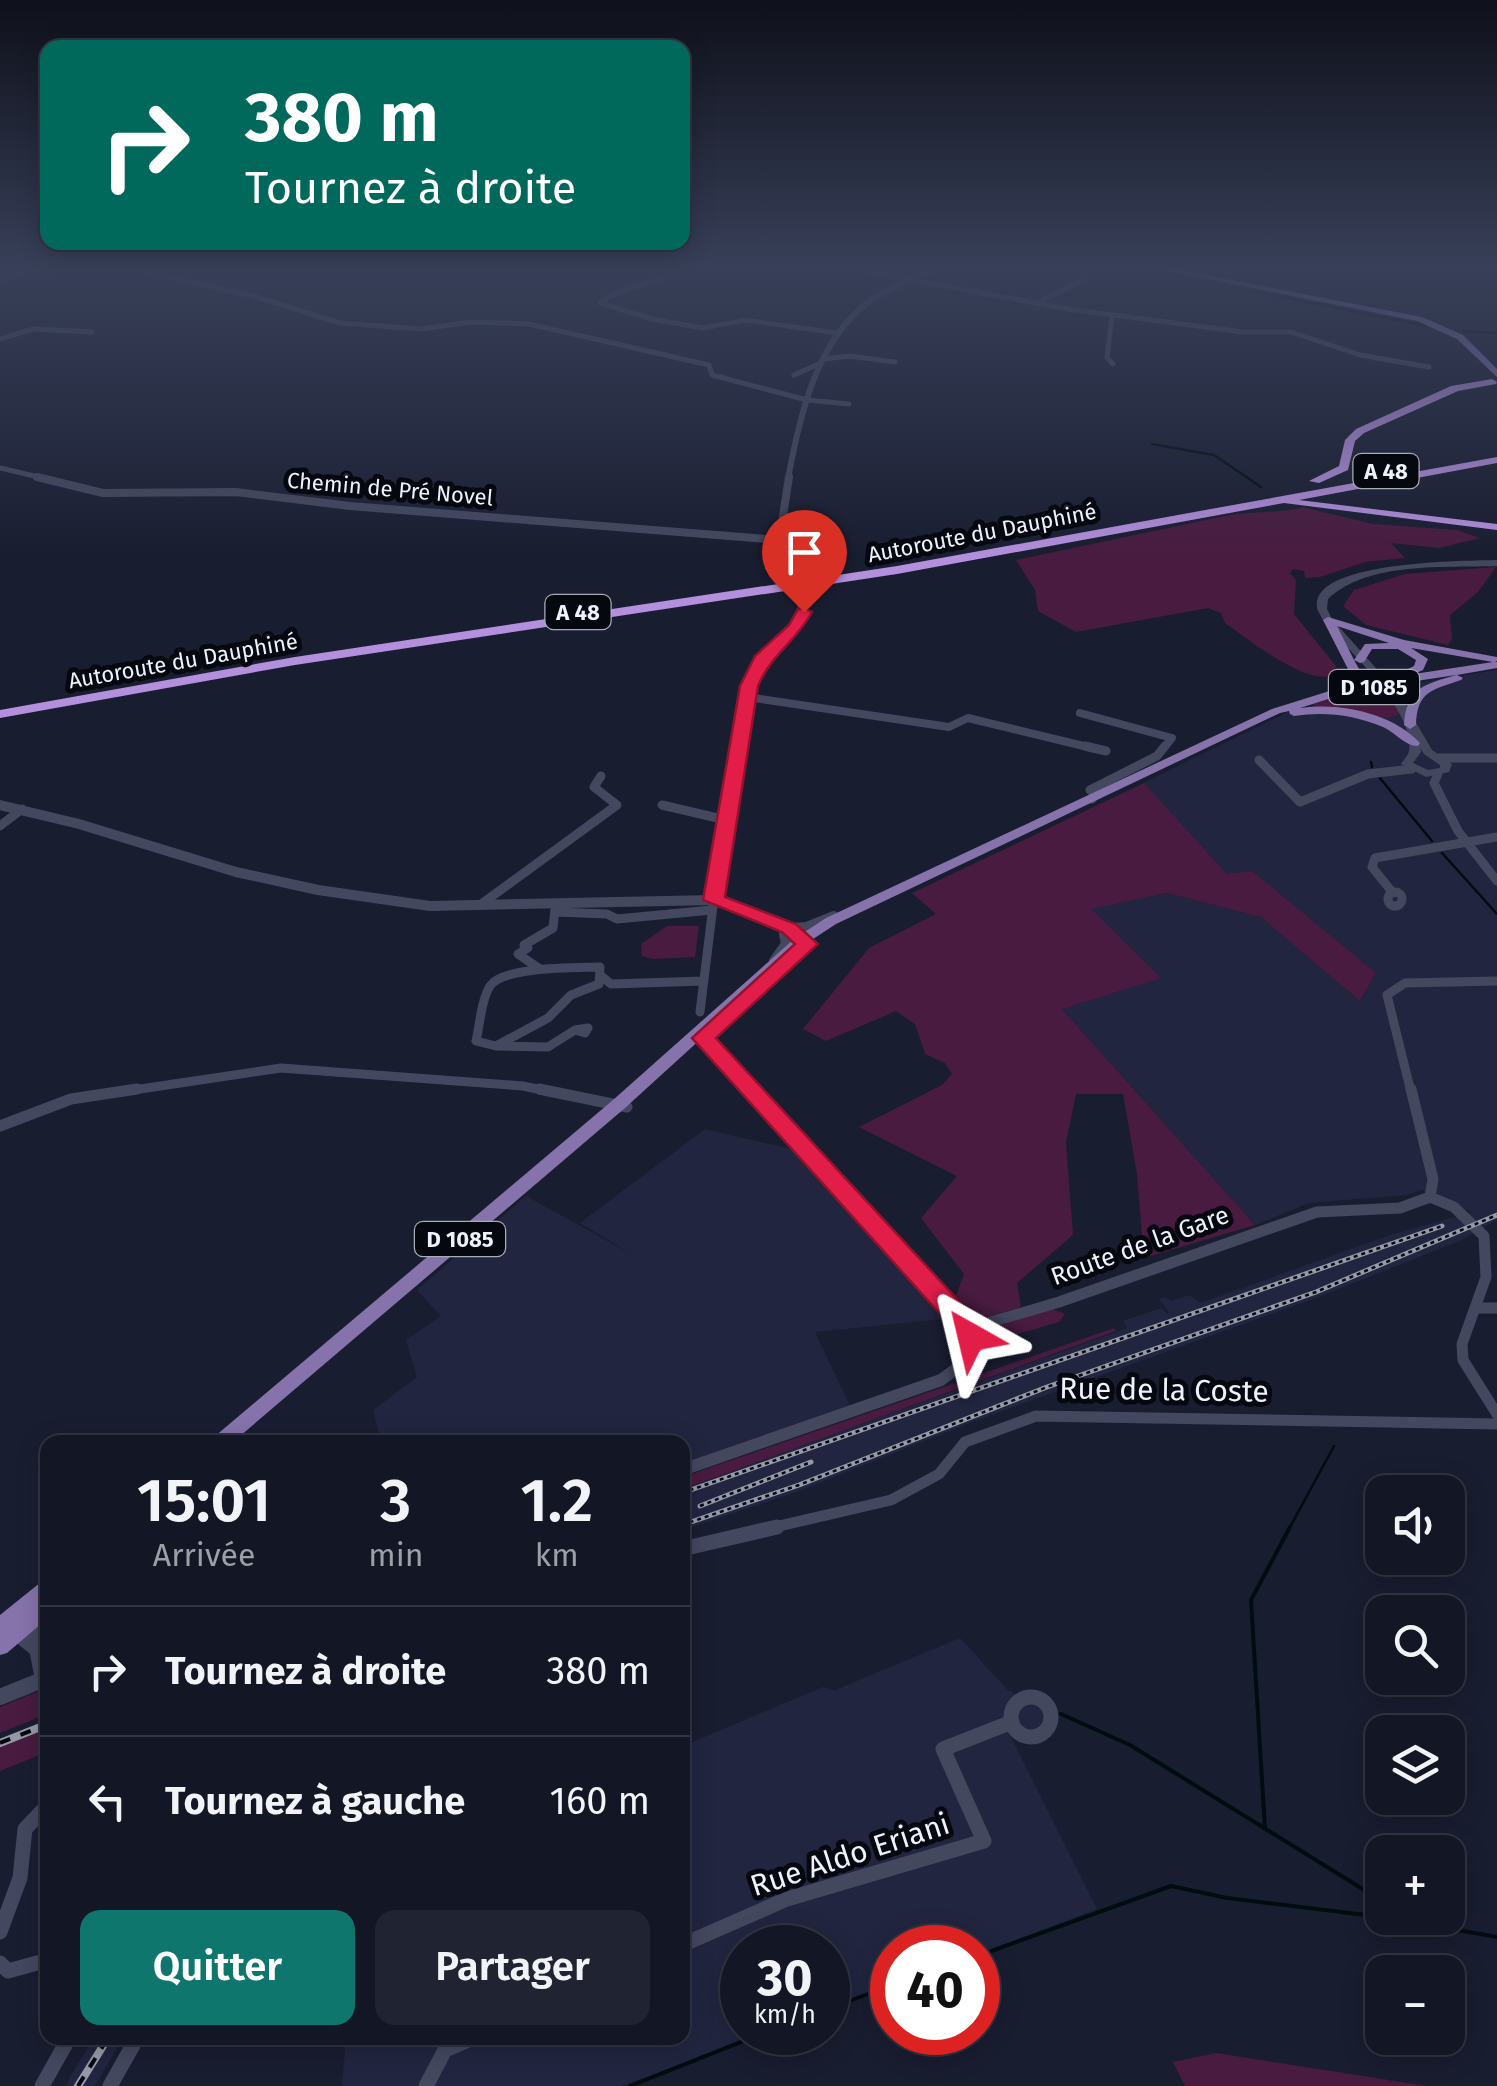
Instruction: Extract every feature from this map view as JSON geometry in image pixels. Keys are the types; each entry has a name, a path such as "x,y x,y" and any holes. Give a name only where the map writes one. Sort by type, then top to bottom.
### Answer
{"highway":[{"path":"1276,490 1342,470 1348,462 1350,440 1364,429 1456,388 1495,379"},
{"name":"Autoroute du Dauphiné","path":"0,706 260,658 798,579 1276,490 1497,456"},
{"name":"Autoroute du Dauphiné","path":"0,714 295,661 832,581 1497,456"},
{"path":"1180,516 1298,502 1497,527"}],"main road":[{"path":"1297,703 1354,677 1354,668 1322,609 1323,598 1347,578 1391,570 1497,563"},
{"path":"1328,620 1497,665"},
{"path":"1328,620 1403,708 1438,768"},
{"path":"1345,642 1349,634 1366,633"},
{"path":"1356,686 1403,676 1422,664 1415,652 1385,644 1365,648 1364,664"},
{"path":"1413,760 1410,706 1424,690 1497,665"},
{"name":"D 1085","path":"700,1036 795,937 1096,794 1297,703 1356,686 1497,665"},
{"name":"D 1085","path":"243,1435 623,1106 700,1036 795,937 862,910 1252,724 1361,690 1497,665"},
{"path":"1252,724 1304,710 1331,710 1397,728 1413,760 1438,768"},
{"path":"1413,760 1438,768"},
{"name":"D 1085","path":"229,1435 623,1106"},
{"path":"11,1630 40,1597"},
{"path":"11,1630 40,1611"}],"street":[{"path":"706,364 714,376 806,400 850,404"},
{"path":"794,375 817,364"},
{"path":"700,1012 747,697 761,660 803,618 804,607 776,560 806,400 821,364"},
{"path":"1413,364 1429,367"},
{"name":"Chemin de Pré Novel","path":"0,468 103,492 236,492 350,506 778,540"},
{"path":"747,697 949,727 968,718 1106,752"},
{"path":"1080,713 1172,738 1157,756 1090,790 1096,794 1085,805"},
{"path":"1497,758 1438,768 1466,843 1497,881"},
{"path":"1259,760 1300,802 1379,769 1413,760"},
{"path":"480,905 616,805 594,787 600,776"},
{"path":"0,805 214,866 416,904 555,908 713,905 774,923 795,937"},
{"path":"662,805 726,820"},
{"path":"0,826 22,809"},
{"path":"1393,893 1372,866 1375,858 1497,837"},
{"path":"540,968 518,954 528,948 524,945 553,928 555,908"},
{"path":"496,1046 566,1004 571,995 599,984 600,967 540,968 528,974 500,976 492,983 476,1041 496,1046 548,1047 576,1030"},
{"path":"600,975 610,984 704,982"},
{"path":"1497,981 1404,983 1393,987 1387,995 1433,1179 1430,1197 1454,1207 1484,1236 1486,1277 1462,1344 1464,1360 1497,1414"},
{"path":"690,1467 941,1380 976,1358 979,1352 972,1332 700,1036"},
{"path":"0,1126 71,1099 280,1068 523,1086 623,1106"},
{"name":"Route de la Gare","path":"972,1332 974,1327 1060,1302 1317,1212 1400,1208 1430,1197"},
{"path":"1475,1308 1497,1308"},
{"name":"Rue de la Coste","path":"690,1547 891,1500 940,1474 965,1442 1036,1416 1497,1424"},
{"path":"11,1630 40,1636"},
{"path":"0,1697 40,1680 37,1649 11,1630"},
{"name":"Rue Aldo Eriani","path":"690,1941 787,1899 984,1841 942,1748 1012,1722"},
{"path":"0,1932 20,1878 25,1829 40,1813"},
{"path":"0,1962 8,1972 40,1962"},
{"path":"42,2086 65,2045"},
{"path":"110,2086 133,2045"},
{"path":"426,2086 445,2050 457,2045"}],"shaded area":[{"path":"1302,507 1373,524 1457,530 1480,538 1439,548 1391,543 1405,558 1365,562 1320,577 1305,578 1304,571 1293,569 1290,573 1296,580 1294,614 1336,666 1335,675 1323,677 1278,660 1225,623 1221,613 1208,608 1076,632 1038,611 1035,590 1016,560 1230,515"},
{"path":"1496,567 1478,592 1450,615 1452,639 1448,645 1366,625 1343,606 1354,590 1405,574"},
{"path":"1497,670 1497,1220 1462,1240 1321,1296 972,1422 799,1491 690,1528 690,1486 1127,1328 1123,1321 1161,1308 1167,1314 1159,1299 1171,1301 1190,1295 1200,1303 1390,1235 1472,1212 1422,1190 1407,1195 1309,1203 1255,1225 1061,1008 1160,977 1089,909 1167,893 1261,917 1361,1001 1376,973 1227,874 1143,783 1288,712 1354,693"},
{"path":"1380,687 1401,713 1369,718 1312,704"},
{"path":"1144,783 1227,874 1252,871 1376,973 1360,1001 1261,917 1167,893 1091,909 1161,978 1062,1009 1255,1225 1144,1258 1137,1174 1123,1094 1076,1094 1066,1142 1073,1235 1017,1283 1021,1307 973,1321 954,1301 964,1274 921,1218 957,1176 859,1127 942,1085 952,1074 945,1063 925,1054 915,1024 896,1011 826,1041 803,1029 869,948 936,914 912,893"},
{"path":"667,926 699,926 695,957 642,956 641,944"},
{"path":"705,1129 804,1152 953,1318 815,1332 851,1408 690,1463 690,1435 379,1435 373,1410 417,1377 406,1340 441,1316 417,1290 526,1196 633,1255 580,1223"},
{"path":"1052,1309 1065,1314 1059,1322 994,1341 991,1328"},
{"path":"1114,1328 1116,1331 690,1486 690,1475"},
{"path":"960,1638 1007,1689 1018,1696 1035,1694 1054,1705 1059,1723 1046,1738 1029,1742 1009,1733 1097,1909 1000,1946 1000,1925 870,1925 870,1995 850,2002 850,1925 720,1925 720,2050 622,2086 342,2086 345,2045 690,2045 690,1743 823,1687 835,1690"},
{"path":"40,1691 40,1717 0,1733 0,1707"},
{"path":"40,1731 40,1755 0,1771 0,1747"},
{"path":"89,2045 119,2045 95,2086 65,2086"},
{"path":"1216,2053 1427,2086 1185,2086 1173,2062"}],"waterway":[{"path":"1152,444 1214,455 1261,487"},
{"path":"1371,762 1372,767"},
{"path":"1379,777 1432,841"},
{"path":"1442,853 1497,914"},
{"path":"1289,1529 1334,1446"},
{"path":"1265,1829 1251,1600 1290,1527"},
{"path":"1061,1714 1130,1745 1265,1829"},
{"path":"1265,1829 1365,1890"},
{"path":"1000,1948 1171,1886 1227,1898 1365,1915"},
{"path":"1465,1931 1497,1937"},
{"path":"850,2001 870,1993"},
{"path":"630,2086 720,2050"}],"railway":[{"path":"690,1522 799,1485 1047,1387 1316,1292 1497,1215"},
{"path":"690,1490 1442,1226"},
{"path":"700,1506 811,1462"},
{"path":"0,1743 40,1727"},
{"path":"78,2086 104,2045"}],"route":[{"path":"804,612 796,628 768,650 754,669 714,900 789,928 808,944 703,1038 889,1239 972,1332 971,1337"}]}
